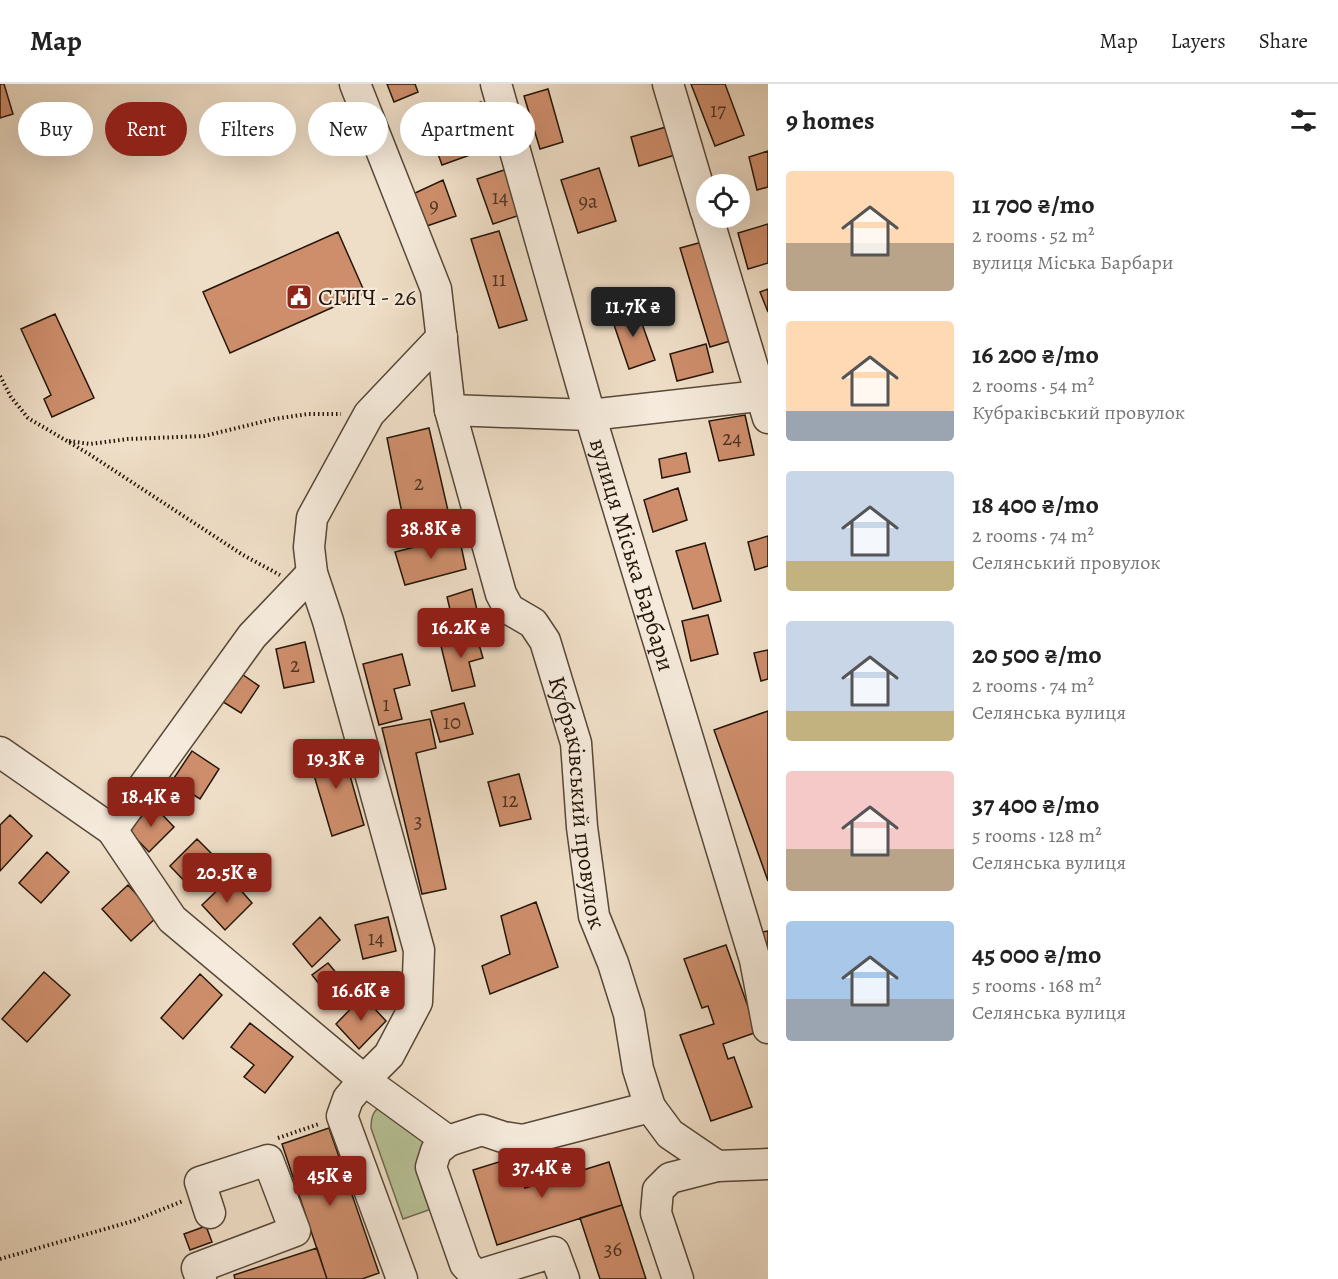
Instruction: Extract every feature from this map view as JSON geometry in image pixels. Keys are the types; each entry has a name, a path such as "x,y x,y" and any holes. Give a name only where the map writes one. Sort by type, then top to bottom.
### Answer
{"street":[{"name":"Кубраківський провулок","path":"355,84 436,289 450,410 501,594 509,609 533,623 545,641 576,743 582,827 594,916 613,963 629,1014 638,1069 650,1107 670,1134 717,1166"},
{"name":"вулиця Міська Барбари","path":"496,84 590,415 755,960 768,1028"},
{"path":"668,84 696,178"},
{"path":"450,410 590,415 766,403 711,228"},
{"path":"402,1279 342,1116 348,1099 389,1055 417,1002 419,950 328,621 306,579 312,518 369,414 442,337"},
{"path":"112,830 252,636 306,579"},
{"path":"0,752 112,830 172,919 364,1080 448,1141"},
{"path":"564,1279 554,1252 476,1276 465,1264 431,1167 436,1151 448,1141 482,1130 503,1137 524,1140 650,1107"},
{"path":"201,1279 197,1268 295,1231 268,1160 200,1182 207,1203"},
{"path":"678,1279 656,1213 658,1190 670,1178 717,1166 768,1164"}],"path":[{"path":"0,376 10,397 28,418 243,555 306,579"},
{"path":"65,441 90,444 128,439 204,436 274,419 308,414 369,414"},
{"path":"268,1160 262,1143 342,1116"},
{"path":"0,1259 133,1221 207,1203"}],"green space":[{"path":"385,1104 422,1128 440,1206 403,1219 371,1128 374,1113"}],"building":[{"path":"0,84 4,84 13,114 0,118"},
{"path":"387,84 415,84 418,92 394,102"},
{"path":"691,84 725,84 744,135 715,146"},
{"path":"548,89 563,142 540,149 535,132 535,102 526,102 524,96"},
{"path":"666,127 675,155 639,166 631,137"},
{"path":"768,151 768,187 757,190 749,157"},
{"path":"439,156 467,156 442,165"},
{"path":"599,168 616,221 578,233 561,180"},
{"path":"507,169 523,214 493,224 477,179"},
{"path":"443,180 456,216 424,227 413,194"},
{"path":"768,224 768,263 748,269 738,233"},
{"path":"499,231 527,320 499,328 471,239"},
{"path":"338,232 365,293 230,353 203,292"},
{"path":"706,241 737,339 710,347 680,248"},
{"path":"768,289 768,312 760,292"},
{"path":"636,307 655,360 629,369 611,316"},
{"path":"55,314 94,398 52,417 44,399 51,395 21,329"},
{"path":"706,344 713,372 677,381 670,354"},
{"path":"745,415 754,455 719,461 709,421"},
{"path":"429,428 452,528 407,538 387,438"},
{"path":"686,453 690,472 662,478 659,459"},
{"path":"678,488 687,520 653,532 644,500"},
{"path":"459,536 466,569 405,585 395,552"},
{"path":"768,536 768,566 755,570 748,542"},
{"path":"705,543 721,601 693,609 676,551"},
{"path":"472,589 478,614 453,622 447,597"},
{"path":"708,615 718,654 691,661 682,621"},
{"path":"475,631 483,658 469,662 475,686 452,691 440,642"},
{"path":"305,642 314,682 284,688 276,649"},
{"path":"768,650 768,679 761,681 754,653"},
{"path":"402,654 410,685 394,689 402,719 379,725 363,664"},
{"path":"239,672 259,686 241,713 220,700"},
{"path":"464,703 473,734 440,742 431,711"},
{"path":"768,711 768,881 714,730"},
{"path":"430,719 436,748 416,753 446,889 422,894 382,728"},
{"path":"341,744 364,825 332,836 308,755"},
{"path":"192,751 219,769 200,799 172,781"},
{"path":"519,774 531,819 500,826 488,782"},
{"path":"153,805 174,827 149,852 128,830"},
{"path":"10,815 32,836 0,871 0,825"},
{"path":"197,839 221,863 194,891 170,866"},
{"path":"47,852 69,872 41,903 19,883"},
{"path":"230,878 252,903 225,930 202,905"},
{"path":"128,885 157,917 131,941 102,909"},
{"path":"536,902 558,967 490,994 482,966 510,954 501,916"},
{"path":"320,917 340,940 312,967 293,944"},
{"path":"388,917 396,951 363,959 355,925"},
{"path":"768,931 768,955 762,932"},
{"path":"726,945 757,1032 723,1044 728,1059 734,1057 752,1107 711,1121 680,1035 714,1024 708,1006 702,1008 684,959"},
{"path":"328,963 347,986 331,999 312,975"},
{"path":"44,972 70,995 27,1042 2,1019"},
{"path":"200,974 222,995 183,1039 161,1018"},
{"path":"363,996 386,1021 359,1049 336,1024"},
{"path":"250,1023 293,1057 265,1093 244,1077 254,1065 231,1047"},
{"path":"329,1128 379,1273 362,1279 327,1279 282,1144"},
{"path":"515,1157 525,1188 609,1162 622,1205 497,1245 473,1170"},
{"path":"622,1205 646,1279 600,1279 580,1218"},
{"path":"206,1226 212,1242 190,1250 184,1234"},
{"path":"317,1248 327,1279 235,1279 234,1275"}],"place":[{"name":"СГПЧ - 26","path":"299,297"}]}
